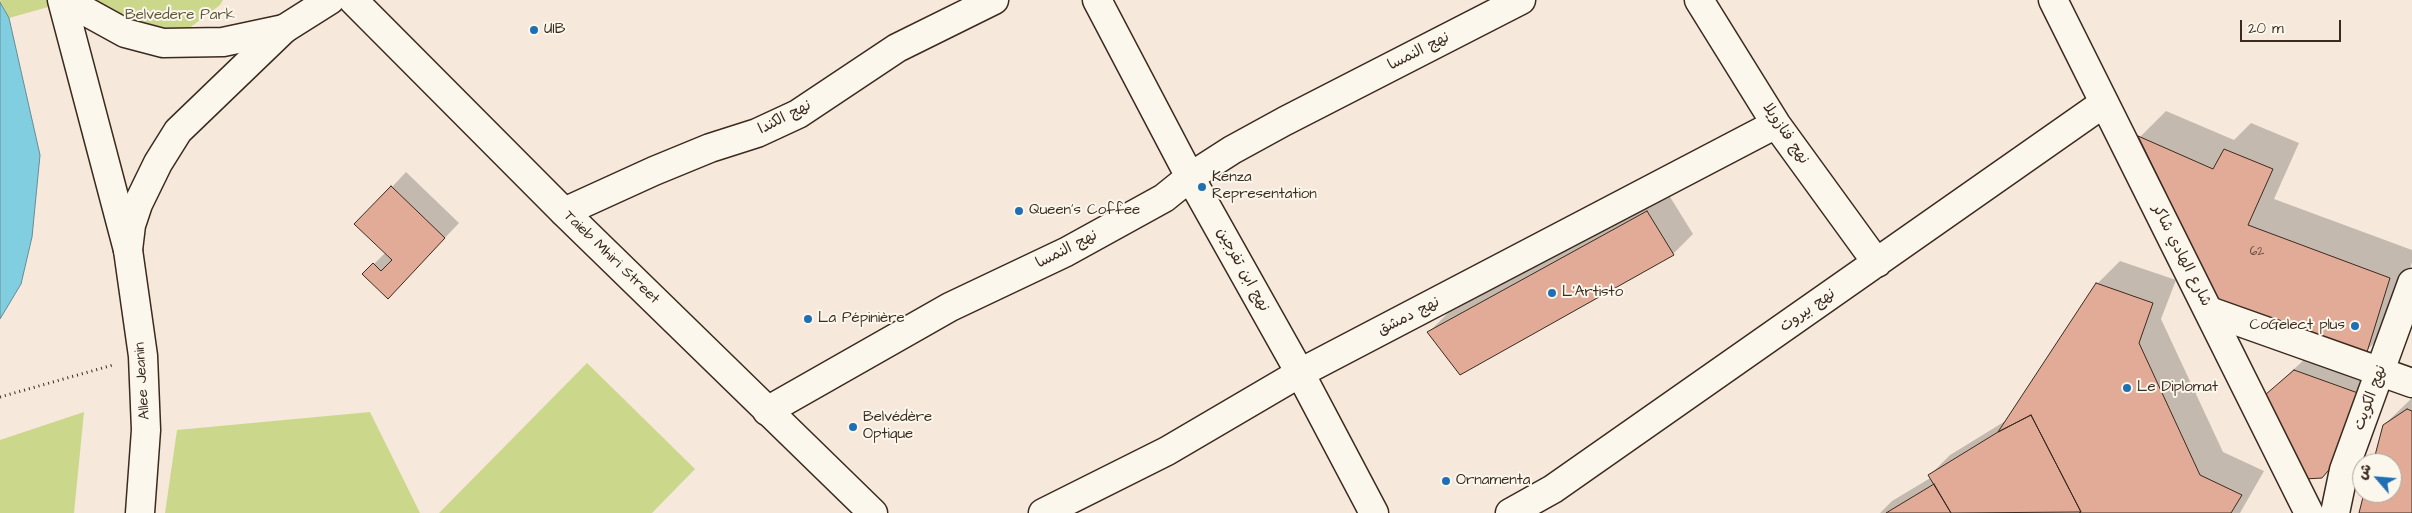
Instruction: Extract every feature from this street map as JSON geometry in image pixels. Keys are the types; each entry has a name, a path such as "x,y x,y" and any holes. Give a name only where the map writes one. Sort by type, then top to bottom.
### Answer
{"street":[{"path":"63,0 125,32 163,43 223,42 284,29"},
{"path":"63,0 128,250"},
{"path":"128,250 131,226 138,204 158,163 178,131 284,29 330,0"},
{"name":"Taieb Mhiri Street","path":"353,0 564,212 873,513"},
{"name":"نهج الكندا","path":"564,212 694,154 757,133 798,114 897,48 994,0"},
{"name":"نهج ابن تفرجين","path":"1097,0 1190,177 1300,373 1374,513"},
{"name":"نهج النمسا","path":"768,411 950,307 1066,252 1164,198 1190,177 1232,150 1285,121 1521,0"},
{"name":"نهج فنازويلا","path":"1699,0 1776,124 1877,263"},
{"name":"شارع الهادي شاكر","path":"2053,0 2309,513"},
{"name":"نهج بيروت","path":"1510,513 1553,488 2104,103"},
{"name":"نهج دمشق","path":"1043,513 1167,450 1300,373 1776,124"},
{"name":"Allee Jeanin","path":"128,250 143,356 146,430 140,513"},
{"name":"نهج الكويت","path":"2335,513 2344,470 2412,284"},
{"path":"2209,311 2412,382"}],"path":[{"path":"0,397 143,356"}],"green space":[{"path":"0,0 73,0 9,18"},
{"name":"Belvedere Park","path":"84,0 223,0 220,5 184,32 130,26"},
{"path":"587,363 695,469 652,513 439,513"},
{"path":"84,412 74,513 0,513 0,440"},
{"path":"370,412 420,513 165,513 177,430"}],"water":[{"path":"0,2 9,18 40,155 32,237 21,284 0,319"}],"building":[{"path":"2138,136 2213,169 2224,149 2273,169 2248,225 2390,278 2367,352 2218,300"},
{"path":"391,186 445,238 388,299 362,274 373,263 381,271 392,260 354,224"},
{"name":"L'Artisto","path":"1647,211 1674,255 1460,375 1427,332"},
{"path":"2096,283 2153,303 2139,343 2200,475 2242,495 2231,513 2079,513 2081,512 2031,415 1998,432"},
{"path":"2294,370 2358,393 2339,458 2322,478 2305,479 2265,395"},
{"path":"2407,409 2412,411 2412,513 2359,513 2362,503 2402,503 2402,453 2376,453 2383,425"},
{"path":"2031,415 2081,512 1951,513 1928,475 1998,432"},
{"path":"1934,484 1951,513 1886,513"}],"place":[{"name":"UIB","path":"534,30"},
{"name":"Kenza Representation","path":"1202,187"},
{"name":"Queen's Coffee","path":"1019,211"},
{"name":"L'Artisto","path":"1552,293"},
{"name":"La Pépinière","path":"808,319"},
{"name":"CoGelect plus","path":"2355,326"},
{"name":"Le Diplomat","path":"2127,388"},
{"name":"Belvédère Optique","path":"853,427"},
{"name":"Ornamenta","path":"1446,481"}]}
